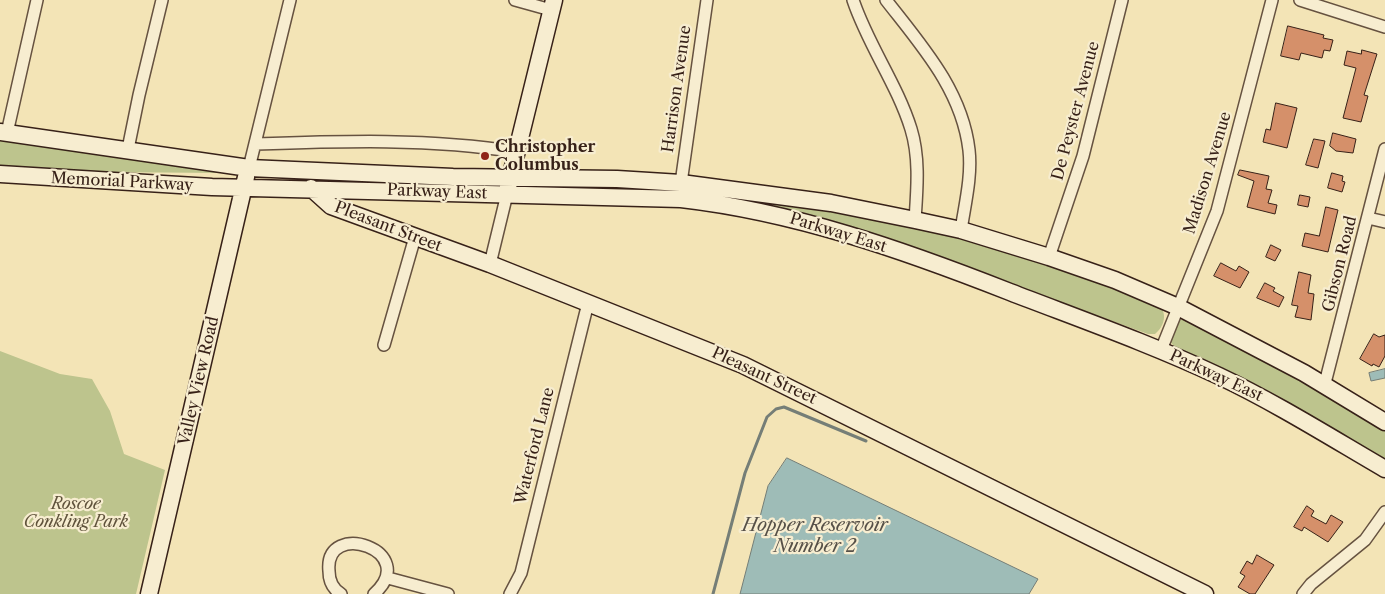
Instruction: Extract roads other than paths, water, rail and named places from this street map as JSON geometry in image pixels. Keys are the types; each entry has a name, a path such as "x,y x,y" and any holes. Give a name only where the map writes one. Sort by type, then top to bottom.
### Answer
{"street":[{"path":"37,0 4,133 128,149 189,161 248,168 290,0"},
{"path":"128,149 162,0"},
{"path":"490,264 552,5 515,0"},
{"name":"Harrison Avenue","path":"681,183 707,0"},
{"path":"853,0 862,26 901,101 912,130 917,160 915,220"},
{"path":"886,0 931,57 951,89 962,118 969,150 969,164 961,230"},
{"name":"De Peyster Avenue","path":"1049,257 1083,156 1122,0"},
{"name":"Madison Avenue","path":"1161,350 1217,211 1272,0"},
{"path":"1300,0 1385,27"},
{"path":"255,144 333,141 431,142 468,144 517,152"},
{"name":"Gibson Road","path":"1324,387 1385,149"},
{"name":"Parkway East","path":"248,168 681,183 832,203 961,230 1049,257 1114,280 1178,308 1256,347 1385,422"},
{"name":"Valley View Road","path":"149,594 248,168"},
{"name":"Memorial Parkway","path":"0,174 244,187"},
{"name":"Parkway East","path":"244,187 681,199 725,204 767,212 863,239 969,276 1161,350 1264,399 1385,469"},
{"name":"Pleasant Street","path":"311,188 331,206 490,264 744,365 1205,594"},
{"path":"1368,218 1385,222"},
{"path":"384,345 415,237"},
{"name":"Waterford Lane","path":"510,594 521,573 588,303"},
{"path":"1303,594 1311,584 1364,540 1385,512"},
{"path":"341,594 336,591 329,579 328,565 338,548 348,543 359,543 377,552 382,557 388,569 388,578 384,585 374,594"},
{"path":"388,578 448,594"}],"water":[{"path":"1385,369 1385,378 1371,381 1369,373"},
{"name":"Hopper Reservoir Number 2","path":"787,458 1038,579 1029,594 740,594 768,486"}],"waterway":[{"path":"713,594 745,473 767,417 776,409 784,407 866,441"}],"place":[{"name":"Christopher Columbus","path":"485,156"}],"park label":[{"name":"Roscoe Conkling Park","path":"76,513"}]}
